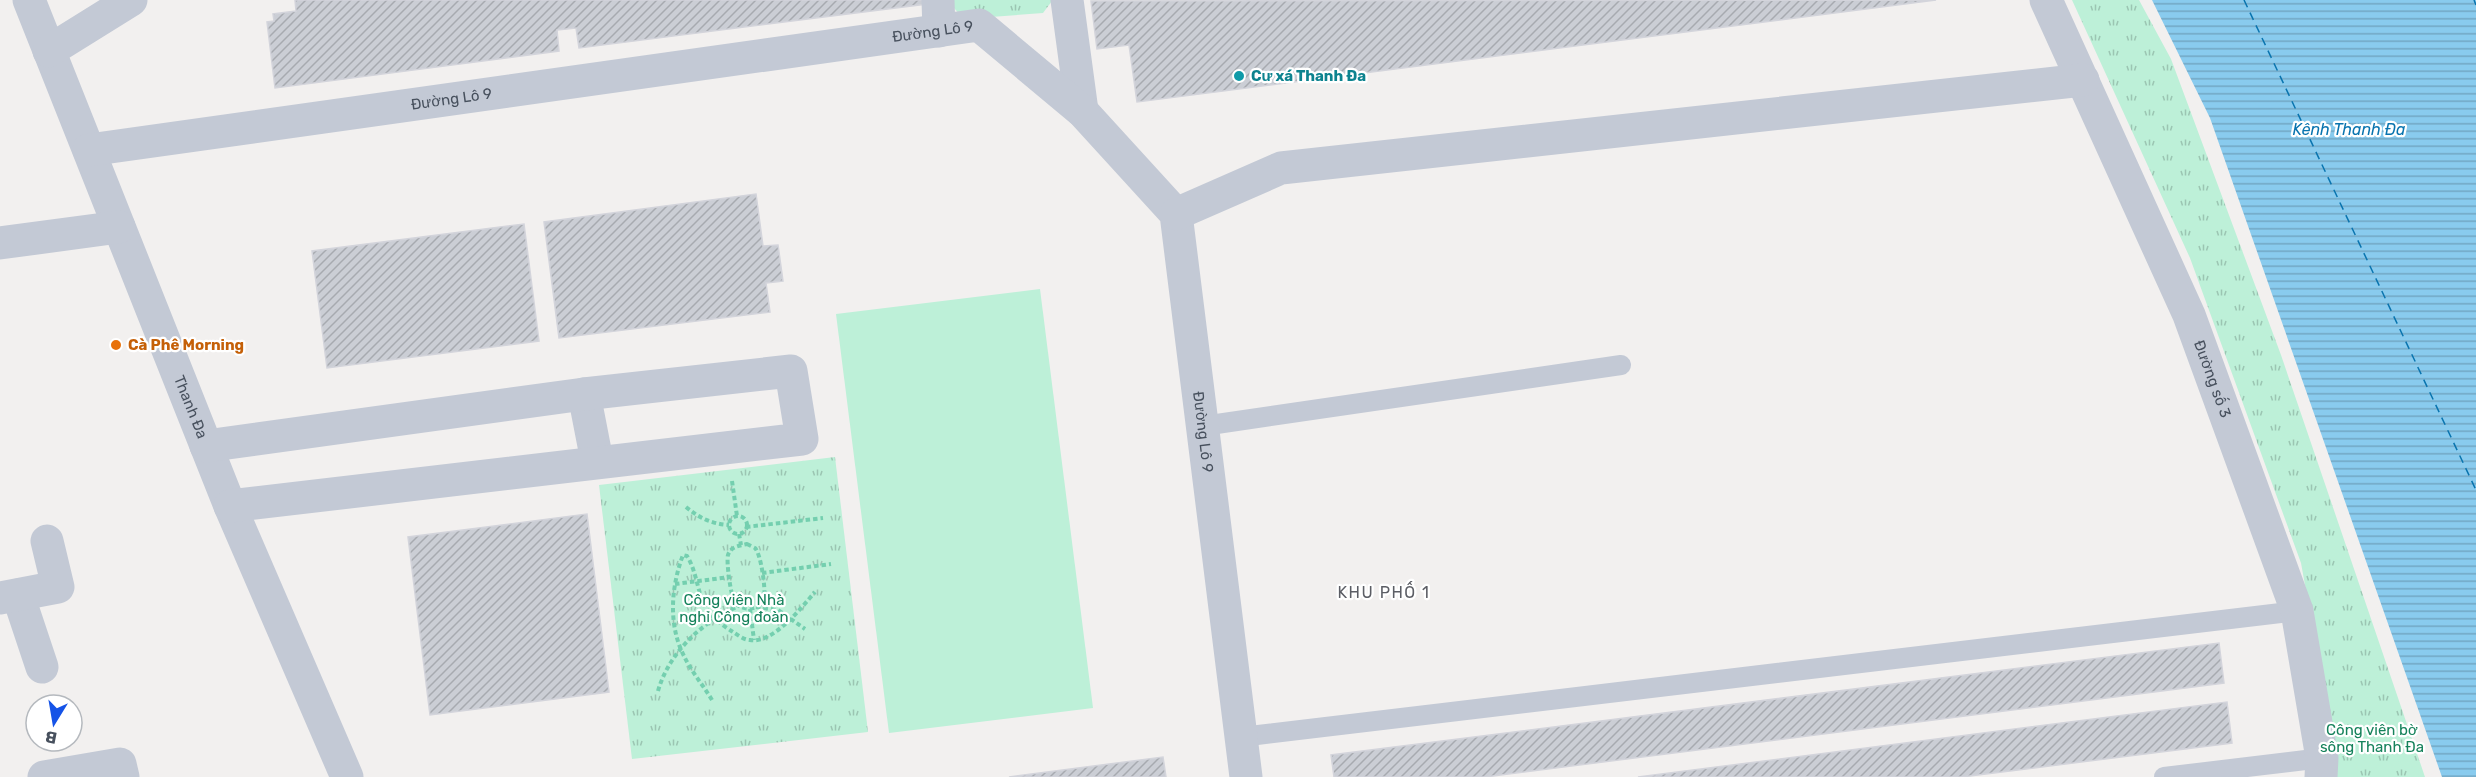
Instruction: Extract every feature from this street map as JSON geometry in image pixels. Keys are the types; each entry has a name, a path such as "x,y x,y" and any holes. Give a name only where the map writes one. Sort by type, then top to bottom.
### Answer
{"street":[{"name":"Thanh Đa","path":"29,0 230,506 347,777"},
{"path":"49,51 131,0"},
{"path":"1067,0 1082,111"},
{"name":"Đường số 3","path":"2046,0 2188,315 2297,611 2321,768"},
{"name":"Đường Lô 9","path":"89,150 939,15 979,25 1082,111 1176,214 1246,777"},
{"path":"1176,214 1281,168 2083,80"},
{"path":"0,243 119,227"},
{"path":"206,446 584,394 791,370 801,439 597,461 230,506"},
{"path":"584,394 597,461"},
{"path":"42,667 9,597 58,587 46,541"},
{"path":"44,777 120,764 123,777"}],"lane":[{"path":"1203,426 1621,366"},
{"path":"1241,737 2297,611"},
{"path":"2164,777 2321,768"}],"path":[{"path":"686,507 698,517 729,525"},
{"path":"740,534 732,532 730,521 737,516 742,518 746,527"},
{"path":"741,545 740,534 746,527 823,518"},
{"path":"756,607 764,598 759,554 754,547 747,544 736,546 728,555 731,593 740,606 750,609 756,607 778,610 805,629"},
{"path":"712,700 681,650 674,630 675,584 683,555 687,556 693,566 706,609 727,628 748,640 761,640 791,619 815,592"},
{"path":"762,573 831,564"},
{"path":"675,584 730,577"},
{"path":"658,691 665,673 693,636 716,618 740,606"},
{"path":"750,609 753,640"}],"green space":[{"path":"953,0 1052,1 1043,13 964,19 953,7"},
{"name":"Công viên bờ sông Thanh Đa","path":"2072,0 2139,0 2171,59 2281,355 2425,777 2336,777 2337,761 2301,563 2190,258"},
{"path":"1040,289 1093,708 889,733 836,314"},
{"name":"Công viên Nhà nghỉ Công đoàn","path":"835,457 868,732 632,759 599,485"}],"water":[{"name":"Kênh Thanh Đa","path":"2152,0 2476,0 2476,777 2442,777 2210,118"}],"building":[{"path":"295,0 927,0 927,4 579,48 576,28 557,30 559,51 275,88 267,22 274,21 273,14 296,11"},
{"name":"Cư xá Thanh Đa","path":"1936,0 1137,102 1129,45 1097,49 1091,1"},
{"path":"756,194 763,246 778,245 783,281 766,283 770,312 559,338 544,222"},
{"path":"524,224 539,341 327,368 312,251"},
{"path":"587,514 609,692 430,715 408,537"},
{"path":"2219,643 2224,683 1485,777 1334,777 1331,755"},
{"path":"2227,702 2232,743 1962,777 1638,777"},
{"path":"1163,757 1166,777 1009,777"}],"ferry route":[{"path":"2244,0 2476,490"},
{"path":"2474,0 2476,5"}],"place":[{"name":"Cư xá Thanh Đa","path":"1239,76"},
{"name":"Cà Phê Morning","path":"116,345"}],"district":[{"name":"KHU PHỐ 1","path":"1384,592"}]}
